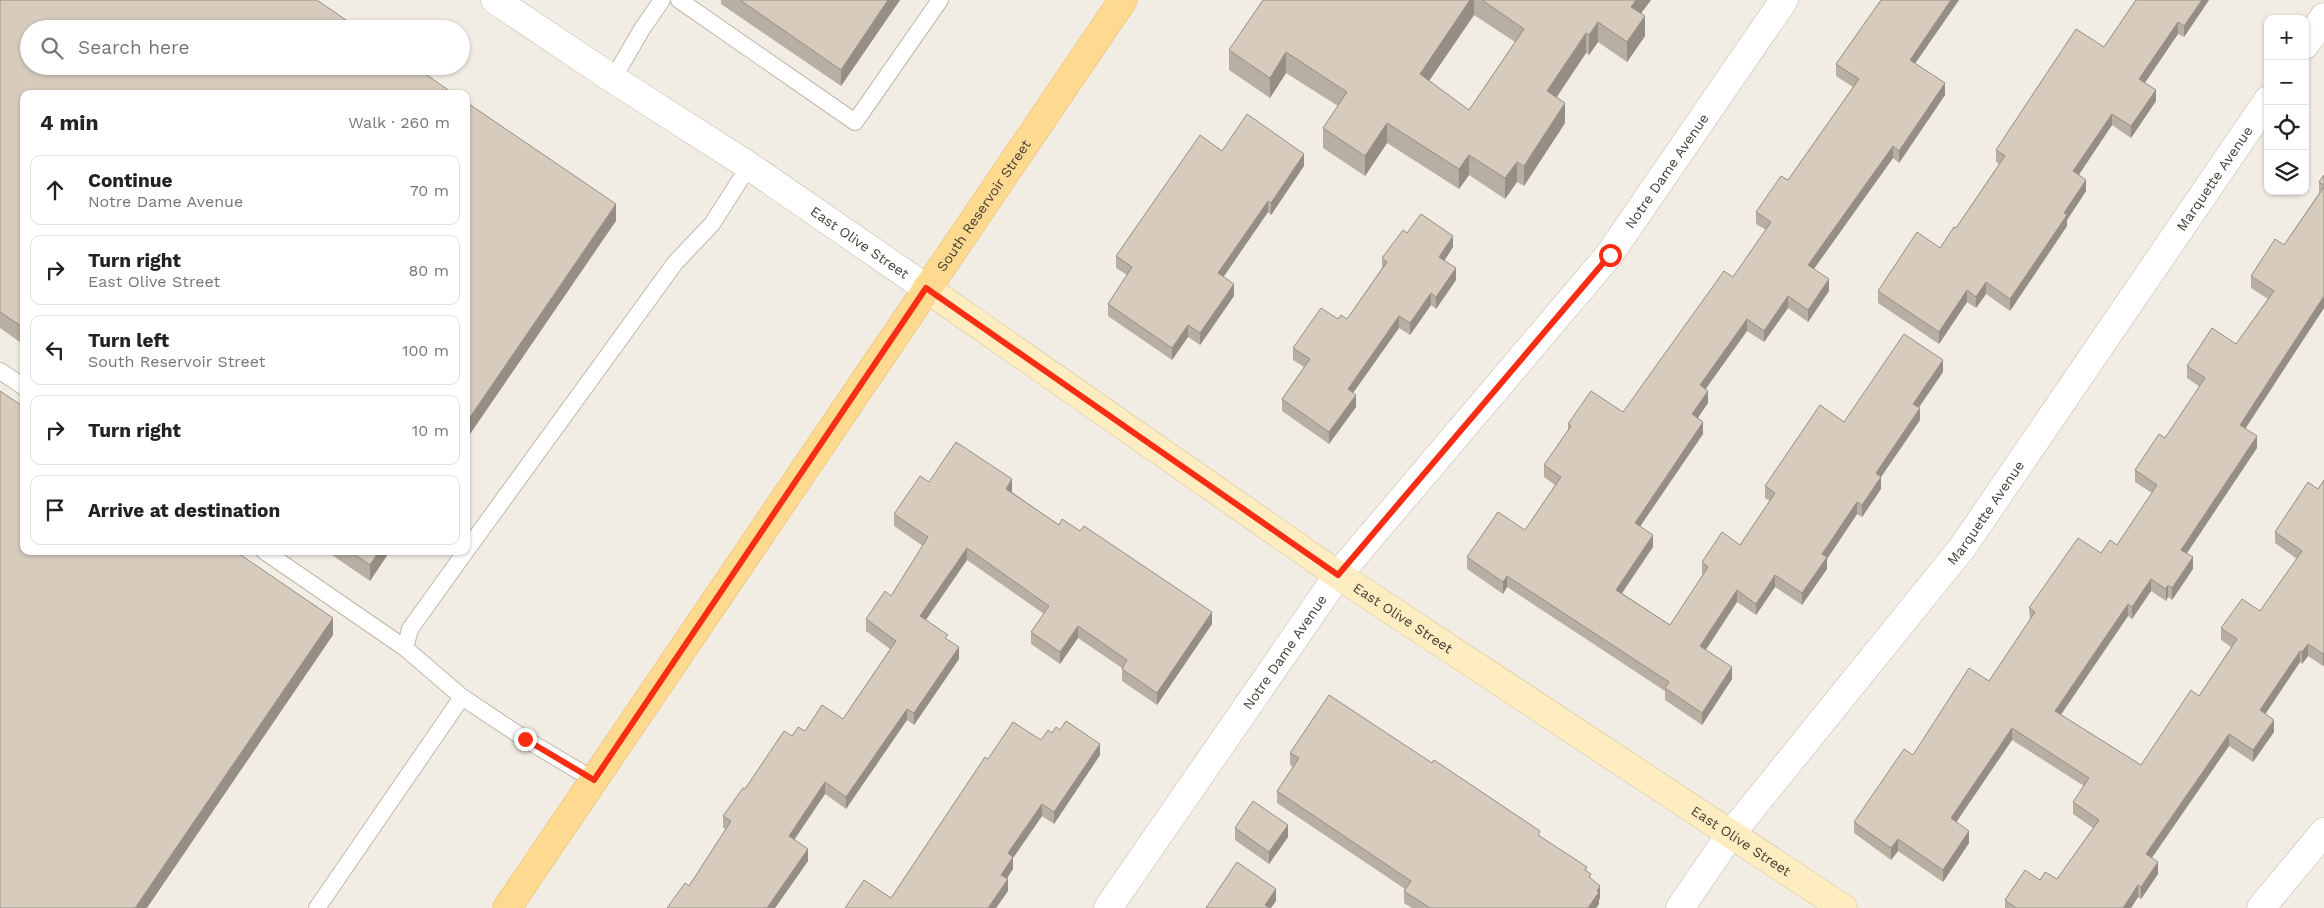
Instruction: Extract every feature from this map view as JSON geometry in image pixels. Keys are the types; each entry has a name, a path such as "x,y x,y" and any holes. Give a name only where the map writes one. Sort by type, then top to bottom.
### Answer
{"main road":[{"name":"South Reservoir Street","path":"507,908 1123,0"}],"street":[{"name":"East Olive Street","path":"496,0 613,79 749,166 1338,575 1843,908"},
{"name":"Notre Dame Avenue","path":"1108,908 1338,575 1610,255 1784,0"},
{"path":"2309,39 2324,17"},
{"name":"Marquette Avenue","path":"1680,908 1730,835 1962,548 2265,105"},
{"path":"2261,908 2324,832"}],"lane":[{"path":"613,79 642,29 662,0"},
{"path":"679,0 855,122 940,0"},
{"path":"470,545 675,263 712,224 749,166"},
{"path":"0,371 20,384"},
{"path":"270,555 406,648 462,697 525,739 594,780"},
{"path":"406,648 410,629 463,555"},
{"path":"317,908 462,697"}],"building":[{"path":"0,0 317,0 346,20 20,20 20,75 427,75 448,90 20,90 20,325 0,312"},
{"path":"740,0 888,0 841,70"},
{"path":"1263,0 1470,0 1420,74 1469,110 1524,29 1482,0 1636,0 1631,7 1645,16 1627,42 1598,22 1589,35 1586,33 1547,91 1565,103 1524,166 1517,162 1505,178 1469,155 1459,169 1387,123 1365,156 1323,128 1347,92 1286,52 1270,78 1229,50"},
{"path":"1881,0 1951,0 1910,60 1945,83 1899,151 1893,146 1808,265 1829,279 1808,310 1788,296 1764,331 1747,319 1700,385 1708,391 1692,414 1703,422 1635,523 1653,535 1616,590 1670,625 1708,567 1702,562 1722,532 1740,545 1775,493 1765,486 1820,405 1844,422 1904,334 1943,360 1913,404 1920,408 1876,473 1881,477 1862,505 1857,502 1822,554 1827,557 1802,593 1775,575 1756,604 1737,590 1700,646 1732,667 1702,713 1665,688 1669,682 1507,576 1503,582 1467,557 1498,512 1525,530 1561,477 1544,465 1571,426 1568,424 1591,391 1623,412 1724,271 1733,277 1771,222 1756,212 1781,176 1788,180 1859,79 1836,64"},
{"path":"2136,0 2202,0 2184,26 2178,22 2139,79 2156,90 2131,126 2112,114 2073,171 2086,180 2064,213 2067,215 2010,299 1986,282 1976,297 1967,290 1939,332 1878,291 1917,232 1940,248 1954,227 1956,228 2005,156 1996,150 2076,29 2104,47"},
{"path":"470,105 616,204 470,417"},
{"path":"1247,114 1304,154 1271,203 1268,201 1218,273 1234,284 1200,333 1188,325 1172,348 1108,304 1132,267 1116,256 1200,135 1222,151"},
{"path":"2324,175 2324,185 2319,182"},
{"path":"2324,187 2324,296 2240,425 2257,436 2181,550 2193,557 2172,588 2168,585 2166,589 2151,579 2132,607 2128,604 2055,711 2141,765 2191,690 2199,696 2237,639 2221,628 2242,599 2260,611 2302,551 2275,532 2308,482 2318,489 2324,480 2324,653 2308,644 2302,652 2300,651 2260,710 2274,720 2253,750 2229,734 2146,854 2158,862 2141,887 2138,885 2123,908 2016,908 2005,900 2025,870 2040,880 2045,872 2057,879 2099,820 2073,802 2089,778 2012,728 1951,818 1969,831 1943,870 1898,839 1891,848 1854,822 1904,749 1913,755 1969,668 1989,681 2035,612 2029,608 2078,538 2101,553 2110,540 2117,545 2157,485 2135,470 2159,434 2165,438 2205,378 2187,366 2212,328 2236,344 2274,291 2251,276 2275,239 2284,245"},
{"path":"1421,214 1453,236 1439,257 1456,268 1436,297 1431,293 1410,323 1399,316 1348,389 1356,395 1329,432 1282,399 1310,359 1293,348 1321,308 1338,319 1341,315 1347,319 1387,262 1382,258 1403,230 1407,233"},
{"path":"0,391 20,404 20,555 241,555 333,618 135,908 0,908"},
{"path":"956,442 1012,479 1006,489 1059,525 1062,519 1080,531 1084,526 1212,612 1157,693 1122,669 1127,660 1078,626 1060,652 1031,632 1049,606 967,548 920,616 948,635 945,638 959,647 914,713 907,709 846,797 825,782 789,836 808,849 767,908 667,908 685,883 689,886 731,821 723,816 743,788 745,789 784,731 792,736 798,727 805,731 822,705 843,719 896,641 866,619 885,591 891,596 928,537 894,514 920,476 929,482"},
{"path":"356,555 376,555 370,565"},
{"path":"1329,695 1432,763 1434,760 1540,831 1538,835 1587,867 1585,870 1591,874 1589,877 1600,886 1597,891 1599,892 1588,908 1430,908 1404,891 1411,881 1277,791 1299,758 1290,753"},
{"path":"1066,721 1100,744 1054,812 1042,804 1008,853 1013,857 1001,875 1008,879 988,908 845,908 864,880 891,898 985,757 988,759 1013,722 1041,740 1048,730 1052,733 1056,727 1060,730"},
{"path":"1253,801 1288,825 1269,852 1235,828"},
{"path":"1237,862 1276,889 1265,905 1270,908 1206,908"}],"route":[{"path":"525,739 594,780 926,288 1338,575 1610,255"}]}
